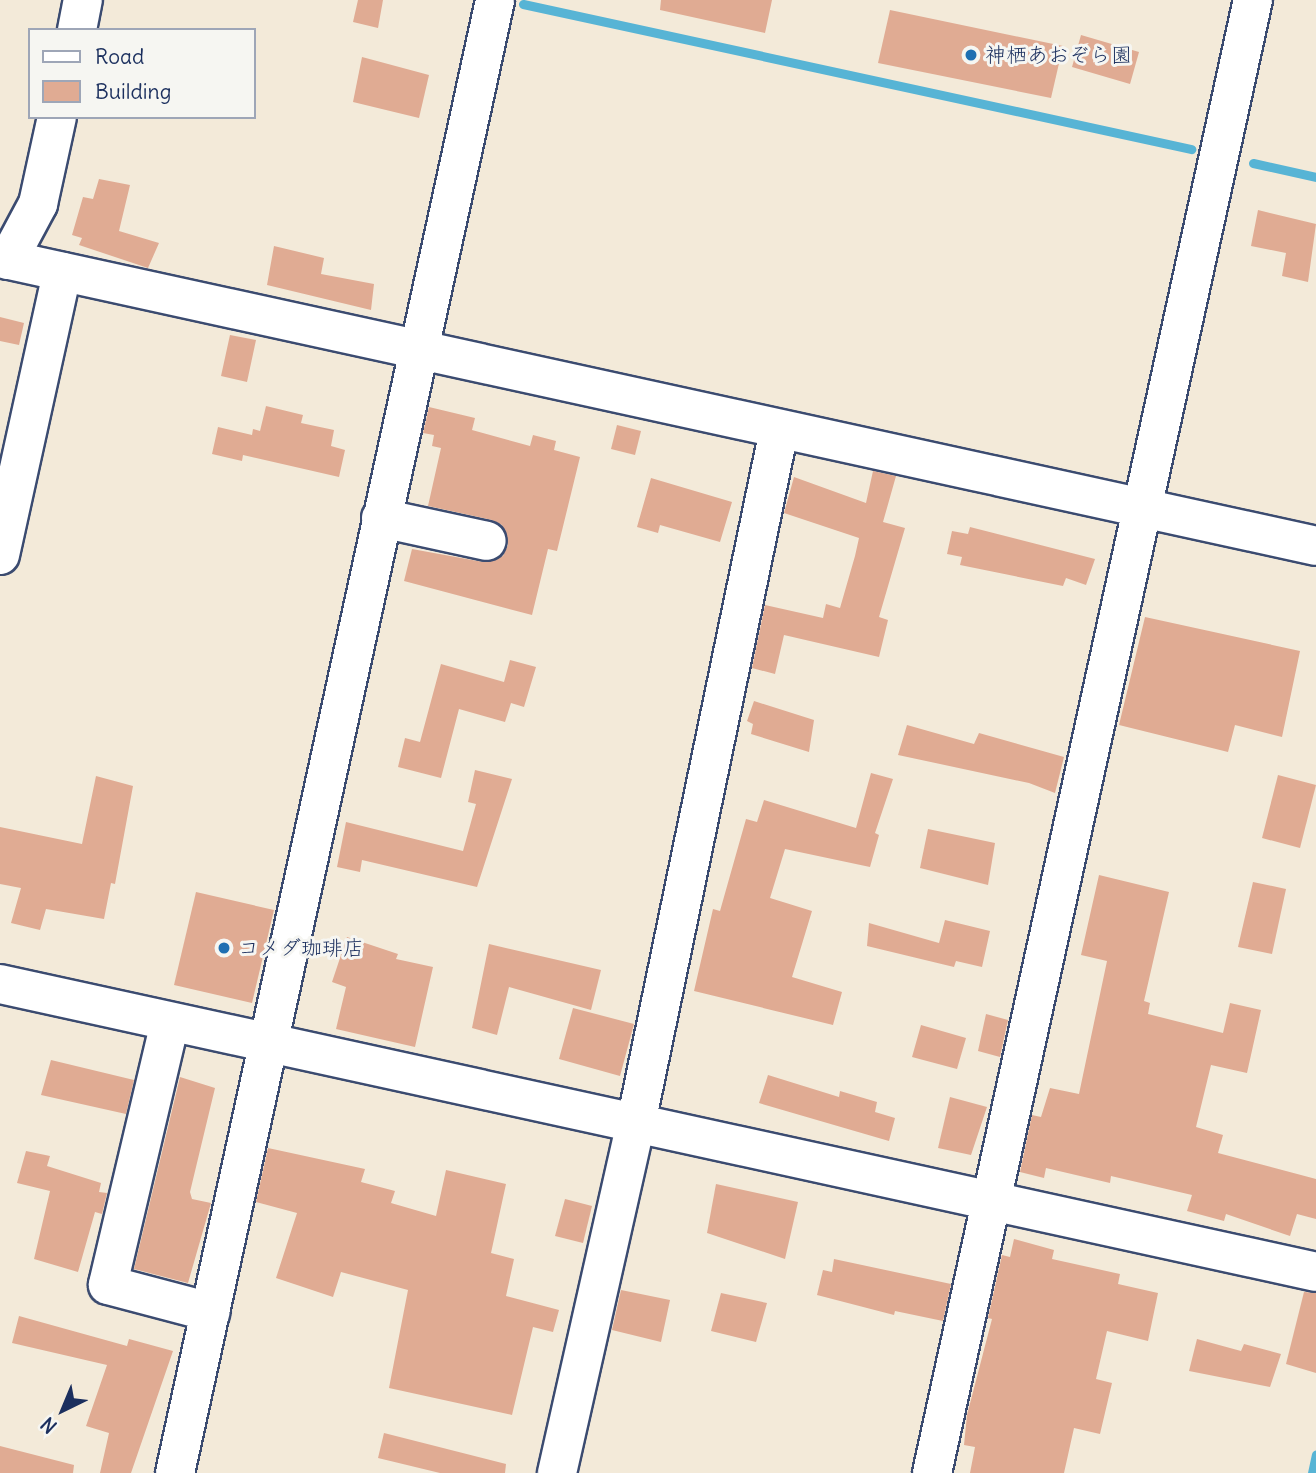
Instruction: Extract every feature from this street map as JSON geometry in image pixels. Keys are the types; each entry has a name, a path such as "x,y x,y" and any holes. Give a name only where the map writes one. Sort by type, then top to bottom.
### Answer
{"street":[{"path":"77,28 83,0"},
{"path":"175,1473 495,0"},
{"path":"932,1473 1253,0"},
{"path":"57,119 38,204 4,259 418,352 1316,546"},
{"path":"0,555 62,272"},
{"path":"557,1473 636,1124 779,430"},
{"path":"382,518 487,541"},
{"path":"0,984 1316,1272"},
{"path":"170,1022 108,1286 210,1312"}],"building":[{"path":"358,0 383,0 378,28 353,22"},
{"path":"661,0 772,0 765,33 660,10"},
{"name":"神栖あおぞら園","path":"890,10 1063,46 1051,98 878,63"},
{"path":"1081,35 1139,52 1130,84 1072,67"},
{"path":"362,57 429,75 419,118 353,102"},
{"path":"99,179 130,185 119,231 159,243 148,268 79,245 82,238 72,235 83,197 93,199"},
{"path":"1258,210 1316,224 1308,282 1282,276 1286,253 1251,246"},
{"path":"274,246 324,258 321,274 374,284 371,310 267,285"},
{"path":"0,317 24,323 19,345 0,341"},
{"path":"230,335 256,340 247,382 221,376"},
{"path":"266,406 303,415 301,423 334,430 331,446 345,450 339,477 243,455 242,461 212,454 218,427 252,435 253,429 260,431"},
{"path":"429,407 475,418 472,430 530,446 533,435 556,441 554,450 580,457 557,551 548,549 532,615 404,581 412,549 483,562 503,556 508,545 502,525 492,520 428,506 441,448 432,446 434,435 423,433"},
{"path":"617,425 641,431 635,455 611,449"},
{"path":"873,471 896,476 883,522 905,528 879,617 888,620 879,657 784,635 775,674 752,668 765,605 823,618 826,604 840,608 859,538 784,513 794,477 866,503"},
{"path":"651,478 732,502 720,542 660,525 658,533 637,527"},
{"path":"970,527 1095,559 1086,585 1066,578 1063,586 960,565 962,557 947,554 952,531 968,534"},
{"path":"1145,617 1300,651 1282,737 1235,725 1228,752 1119,725"},
{"path":"510,660 536,667 524,707 511,703 505,722 459,709 441,778 398,767 405,738 420,742 441,664 504,682"},
{"path":"754,701 814,720 809,752 751,734 753,724 747,721"},
{"path":"907,725 974,744 979,733 1064,757 1055,793 1029,783 898,755"},
{"path":"475,770 512,779 477,887 362,860 360,872 337,867 346,822 463,851 476,804 468,802"},
{"path":"871,773 893,779 875,833 879,835 870,867 785,849 770,898 812,911 792,977 842,992 833,1025 694,991 713,909 720,911 746,819 757,822 764,800 856,828"},
{"path":"1278,775 1316,785 1300,848 1262,838"},
{"path":"96,776 133,786 115,884 111,883 104,919 46,909 40,930 11,923 21,888 0,884 0,827 82,844"},
{"path":"928,829 995,843 988,885 920,868"},
{"path":"1099,875 1169,892 1144,1001 1150,1003 1148,1014 1223,1033 1230,1003 1261,1010 1247,1073 1211,1065 1196,1127 1223,1135 1218,1153 1316,1179 1316,1219 1297,1214 1290,1236 1226,1214 1224,1221 1187,1211 1192,1195 1111,1176 1110,1183 1046,1168 1044,1178 1020,1172 1032,1115 1041,1117 1050,1088 1079,1094 1107,961 1081,955"},
{"path":"1253,882 1286,889 1272,954 1238,947"},
{"name":"コメダ珈琲店","path":"196,892 274,910 252,1003 174,985"},
{"path":"945,920 990,931 982,967 956,961 954,967 867,946 869,923 939,943"},
{"path":"347,937 398,954 396,959 433,967 415,1047 336,1029 346,987 332,982"},
{"path":"489,944 601,970 591,1010 509,987 497,1035 472,1028"},
{"path":"573,1008 634,1024 620,1076 559,1059"},
{"path":"986,1014 1008,1020 1000,1057 978,1051"},
{"path":"921,1025 966,1038 957,1069 912,1057"},
{"path":"51,1060 134,1080 126,1114 41,1095"},
{"path":"768,1075 839,1097 840,1091 877,1102 875,1112 895,1118 889,1141 759,1103"},
{"path":"180,1077 215,1088 190,1192 192,1199 211,1203 188,1283 134,1269"},
{"path":"950,1097 987,1107 971,1155 938,1148"},
{"path":"268,1148 365,1169 361,1182 395,1191 391,1203 436,1216 446,1170 506,1184 491,1253 514,1259 506,1296 559,1310 553,1332 533,1327 512,1415 389,1388 408,1290 341,1272 333,1297 276,1278 297,1213 256,1202"},
{"path":"26,1151 50,1156 47,1166 101,1183 99,1192 107,1193 102,1214 95,1212 78,1272 34,1259 50,1191 17,1183"},
{"path":"716,1184 798,1202 785,1259 707,1233"},
{"path":"565,1199 592,1206 583,1243 555,1236"},
{"path":"1014,1239 1054,1250 1052,1259 1120,1274 1118,1284 1158,1293 1148,1341 1107,1331 1096,1379 1112,1383 1100,1434 1074,1428 1064,1473 970,1473 975,1447 964,1445 967,1415 992,1319 988,1318 1002,1255 1010,1257"},
{"path":"834,1259 951,1284 943,1321 895,1311 894,1315 817,1295 823,1270 832,1272"},
{"path":"621,1290 670,1300 661,1342 612,1330"},
{"path":"1304,1292 1316,1293 1316,1373 1286,1364"},
{"path":"721,1293 767,1303 756,1342 711,1331"},
{"path":"19,1316 127,1346 129,1339 173,1351 131,1473 100,1473 109,1433 86,1426 107,1365 12,1343"},
{"path":"1197,1339 1241,1351 1244,1344 1281,1354 1270,1387 1189,1371"},
{"path":"384,1433 506,1464 505,1473 440,1473 378,1458"},
{"path":"0,1446 74,1465 73,1473 0,1473"}],"waterway":[{"path":"523,4 1191,149"},
{"path":"1253,163 1316,177"},
{"path":"1312,1473 1316,1454"}],"place":[{"name":"神栖あおぞら園","path":"971,55"},
{"name":"コメダ珈琲店","path":"224,948"}]}
